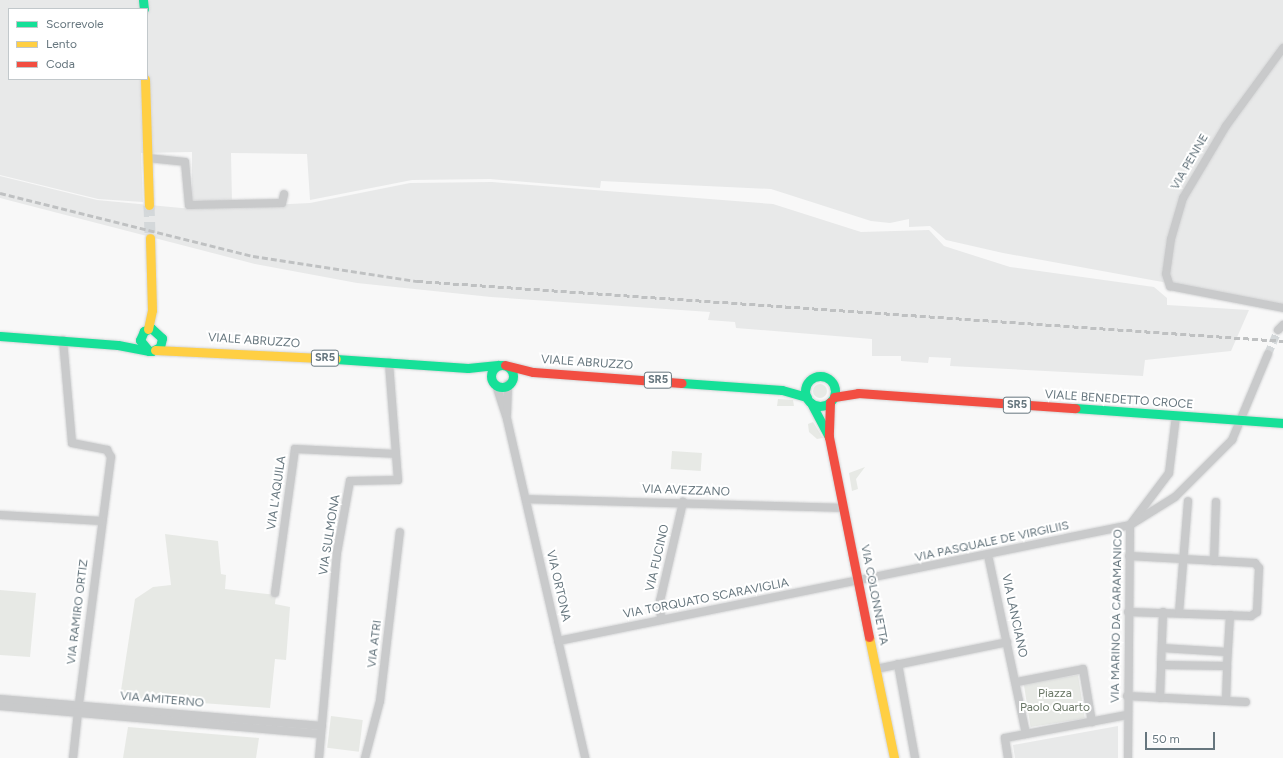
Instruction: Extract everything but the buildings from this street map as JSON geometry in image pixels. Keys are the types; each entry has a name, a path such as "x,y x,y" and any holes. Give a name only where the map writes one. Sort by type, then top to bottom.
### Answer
{"main road":[{"path":"146,80 149,205"},
{"path":"148,329 152,311 150,238"},
{"path":"140,337 142,346 152,350 160,334 152,311"},
{"name":"SR5","path":"140,337 148,329 160,334"},
{"name":"VIALE ABRUZZO","path":"160,334 181,349"},
{"name":"VIALE ABRUZZO","path":"0,336 118,345 152,350 181,349 468,368 501,365 533,372 782,390"},
{"name":"VIALE ABRUZZO","path":"118,345 140,337"},
{"path":"496,385 491,376 501,365 510,381"},
{"name":"VIALE ABRUZZO","path":"468,368 491,376"},
{"name":"VIALE ABRUZZO","path":"510,381 533,372"},
{"name":"SR5","path":"782,390 808,382 821,376 834,384 858,393"},
{"name":"SR5","path":"496,385 510,381"},
{"path":"808,382 809,400 829,438"},
{"path":"829,438 834,384"},
{"name":"SR5","path":"782,390 823,405 832,400 858,393"},
{"name":"VIALE BENEDETTO CROCE","path":"858,393 1283,423"},
{"name":"VIA COLONNETTA","path":"829,438 876,669 892,757"}],"street":[{"name":"VIA PENNE","path":"1283,48 1226,126 1183,198 1171,239 1166,274 1170,286 1283,308"},
{"path":"148,158 185,162 189,205 282,203 284,194"},
{"name":"VIA RAMIRO ORTIZ","path":"62,340 72,443 107,450 111,457 78,708 74,758"},
{"path":"1130,525 1188,486 1232,440 1242,420 1268,354"},
{"name":"VIA SULMONA","path":"319,758 337,552 350,481 398,480 389,362"},
{"name":"VIA ORTONA","path":"507,418 510,381"},
{"name":"VIA ORTONA","path":"496,385 507,418 585,758"},
{"name":"VIA MARINO DA CARAMANICO","path":"1128,758 1127,696 1130,525 1169,472 1176,416"},
{"name":"VIA L'AQUILA","path":"275,594 295,449 396,454"},
{"name":"VIA AVEZZANO","path":"526,499 683,502 844,508"},
{"path":"1179,613 1182,560 1188,501"},
{"name":"VIA FUCINO","path":"661,620 660,601 683,502"},
{"path":"1214,561 1216,502"},
{"path":"0,515 102,521"},
{"name":"VIA PASQUALE DE VIRGILIIS","path":"858,581 1130,525"},
{"name":"VIA ATRI","path":"365,758 380,702 400,532"},
{"name":"VIA LANCIANO","path":"988,555 1017,682"},
{"path":"1128,612 1251,616 1257,612 1259,568 1254,563 1129,556"},
{"name":"VIA TORQUATO SCARAVIGLIA","path":"558,641 858,581"},
{"path":"1160,698 1162,612"},
{"path":"1226,701 1227,652 1230,616"},
{"path":"876,669 1007,642"},
{"path":"1162,648 1227,652"},
{"path":"898,664 915,758"},
{"path":"1161,665 1227,666"},
{"path":"1026,734 1017,682 1083,669 1092,722"},
{"path":"1127,696 1246,702"},
{"name":"VIA AMITERNO","path":"0,699 78,708 321,730"},
{"name":"VIA AMITERNO","path":"0,706 78,708"},
{"path":"1008,758 1005,738 1127,716"}],"shaded area":[{"path":"0,0 1283,0 1283,304 1003,253 946,240 930,226 909,227 909,219 890,223 871,221 771,189 601,181 600,188 490,179 412,180 310,200 307,154 231,153 232,202 192,200 192,152 141,153 143,202 98,199 0,175"},
{"path":"0,176 97,200 192,209 310,203 410,183 492,182 773,204 861,232 929,230 944,246 1010,267 1154,287 1167,298 1167,305 1249,310 1231,351 1145,360 1143,376 950,366 951,358 929,357 928,363 901,361 901,356 872,356 872,339 736,328 735,322 708,320 710,312 491,297 357,283 255,264 0,198"},
{"path":"1118,726 1118,758 1015,758 1013,745"}],"green space":[{"path":"820,384 825,386 827,391 825,396 820,398 815,396 813,391 815,386"},
{"path":"778,399 793,400 794,406 777,406"},
{"path":"813,422 823,438 817,439 809,432 808,424"},
{"path":"672,451 702,453 701,471 671,469"},
{"path":"865,467 856,479 858,489 852,491 849,473"},
{"path":"165,534 218,541 221,574 226,575 225,589 276,595 275,604 290,607 286,660 275,659 270,708 120,697 135,599 153,587 171,585"},
{"path":"0,590 36,593 30,657 0,655"},
{"name":"Piazza Paolo Quarto","path":"1078,675 1085,718 1031,727 1024,684"},
{"path":"331,716 363,720 359,752 327,748"},
{"path":"128,727 259,738 256,758 123,758"}],"tunnel":[{"path":"149,205 150,238"},
{"path":"1268,354 1278,330"}],"railway":[{"path":"0,193 253,256 417,281 1283,341"}],"traffic: fast":[{"path":"143,0 144,8"},
{"path":"0,336 118,345 149,351 152,351 160,347 162,338 151,328 144,331 140,340 149,351"},
{"path":"336,359 468,368 498,365"},
{"path":"502,365 510,368 513,376 510,384 502,387 494,384 491,376 494,368 502,365"},
{"path":"820,376 826,377 834,385 835,391 834,397 826,405 820,406 814,405 806,397 805,391 806,385 814,377 820,376"},
{"path":"682,383 782,390 807,397"},
{"path":"811,403 829,437"},
{"path":"1075,408 1283,423"}],"traffic: slow":[{"path":"145,80 149,205"},
{"path":"148,329 152,310 150,238"},
{"path":"155,350 336,359"},
{"path":"869,637 894,758"}],"traffic: jam":[{"path":"505,365 533,372 682,383"},
{"path":"834,397 858,393 1075,408"},
{"path":"830,402 829,437 869,637"}]}
